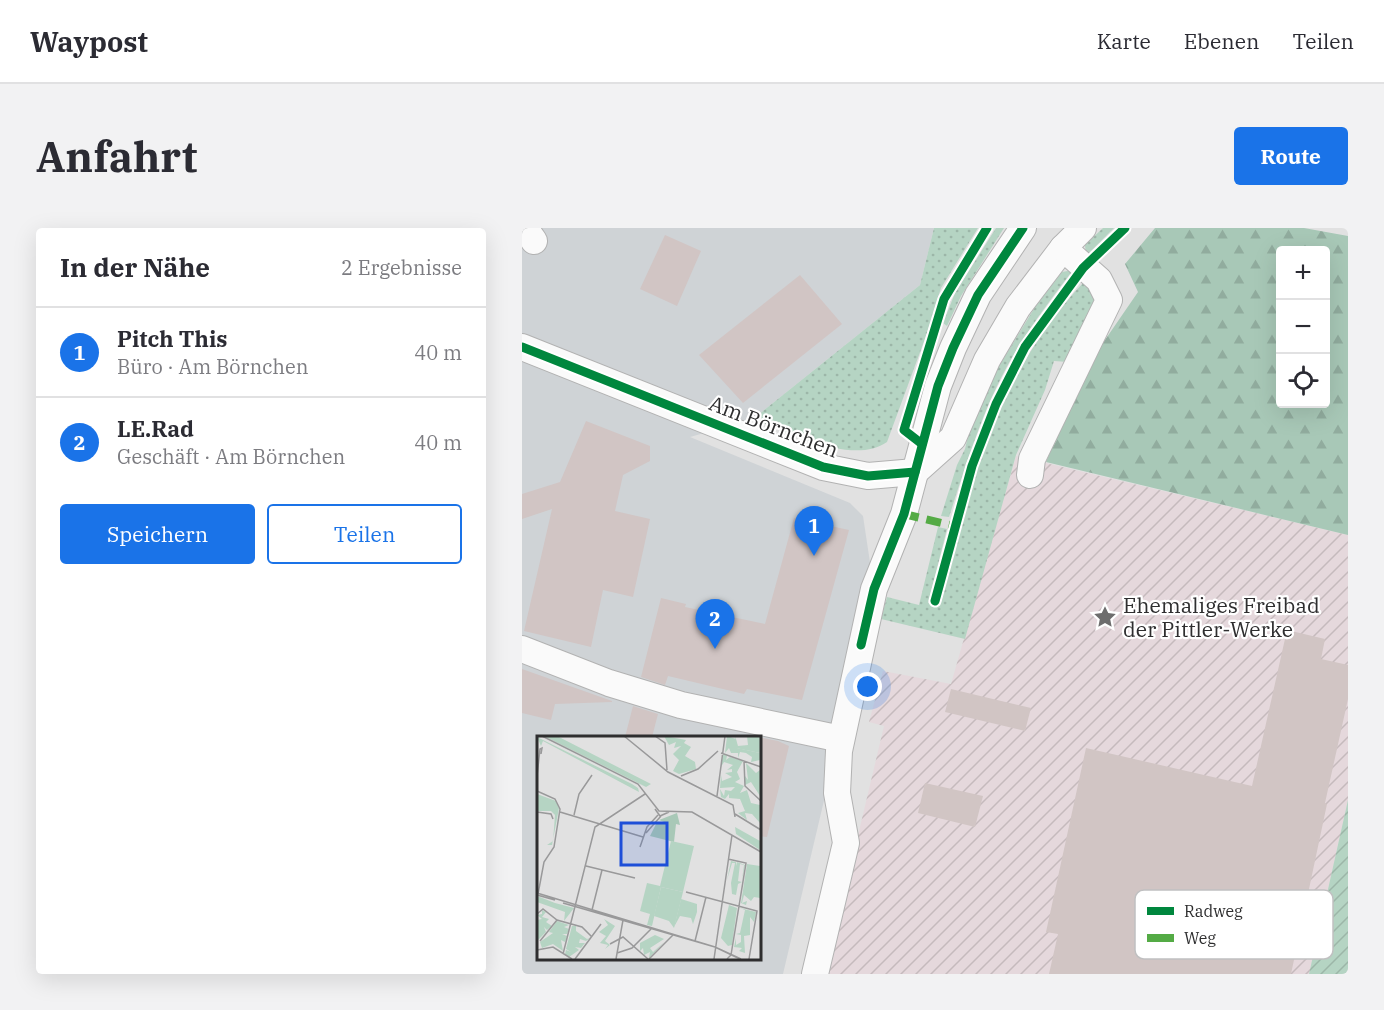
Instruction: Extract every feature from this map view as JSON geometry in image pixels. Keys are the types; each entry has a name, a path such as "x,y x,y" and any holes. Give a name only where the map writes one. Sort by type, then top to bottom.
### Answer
{"street":[{"path":"815,974 846,843 837,793 841,739 874,589 904,514 938,386 953,348 978,295 1023,228"},
{"path":"915,472 953,438 992,351 1018,307 1063,248 1083,228"},
{"path":"1030,475 1032,459 1109,300 1099,280 1063,248"},
{"name":"Am Börnchen","path":"522,347 823,467 868,476 915,472"},
{"path":"522,649 609,682 681,705 841,739"}],"shaded area":[{"path":"522,228 934,228 920,285 753,419 690,437 850,503 863,516 874,589 783,974 522,974"},
{"path":"1016,456 1348,535 1348,800 1328,890 1135,890 1135,959 1312,959 1309,974 825,974 884,726 869,722 883,671 951,684"}],"green space":[{"path":"934,228 978,228 941,288 887,442 873,448 839,449 802,438 753,419 920,285"},
{"path":"996,228 1004,228 961,296 947,326 943,323 955,293"},
{"path":"1103,228 1114,228 1086,256 1085,245"},
{"path":"1155,228 1304,228 1348,236 1348,535 1046,462 1085,369 1138,292 1125,264"},
{"path":"1073,270 1007,366 987,408 949,517 941,516 969,432 996,371 1035,307 1062,272"},
{"path":"1084,282 1095,299 1068,362 1054,361 1045,390 1016,455 965,639 881,619 887,597 919,605 938,527 947,529 928,603 940,606 977,468 996,418 1034,346 1066,302"},
{"path":"1348,800 1348,974 1309,974 1312,959 1333,959 1333,890 1328,890"}],"building":[{"path":"665,235 701,251 677,306 640,289"},
{"path":"800,275 842,324 743,403 699,355"},
{"path":"586,421 650,446 650,461 623,475 615,511 650,519 633,597 603,590 591,647 524,631 552,509 522,519 522,494 560,482"},
{"path":"794,518 849,530 802,700 747,689 744,694 668,676 665,685 641,677 661,598 686,604 685,607 765,624"},
{"path":"1287,630 1325,639 1321,659 1348,665 1348,699 1309,890 1135,890 1135,959 1294,959 1291,974 1049,974 1058,934 1046,932 1086,748 1252,786"},
{"path":"522,669 612,702 555,704 551,720 522,713"},
{"path":"951,689 1031,708 1025,731 945,712"},
{"path":"633,706 658,714 652,736 625,736"},
{"path":"760,737 789,746 767,837 760,836"},
{"path":"925,783 983,796 975,827 918,813"}],"marked path":[{"path":"904,514 954,526"}],"cycle path":[{"path":"922,444 904,430 944,299 987,228"},
{"path":"861,645 874,589 904,514 938,386 978,295 1023,228"},
{"path":"935,601 972,466 996,404 1025,347 1083,268 1125,228"},
{"path":"522,347 823,467 868,476 915,472"}],"place":[{"name":"Pitch This","path":"814,556"},
{"name":"Ehemaliges Freibad der Pittler-Werke","path":"1105,617"},
{"name":"LE.Rad","path":"715,649"}]}
